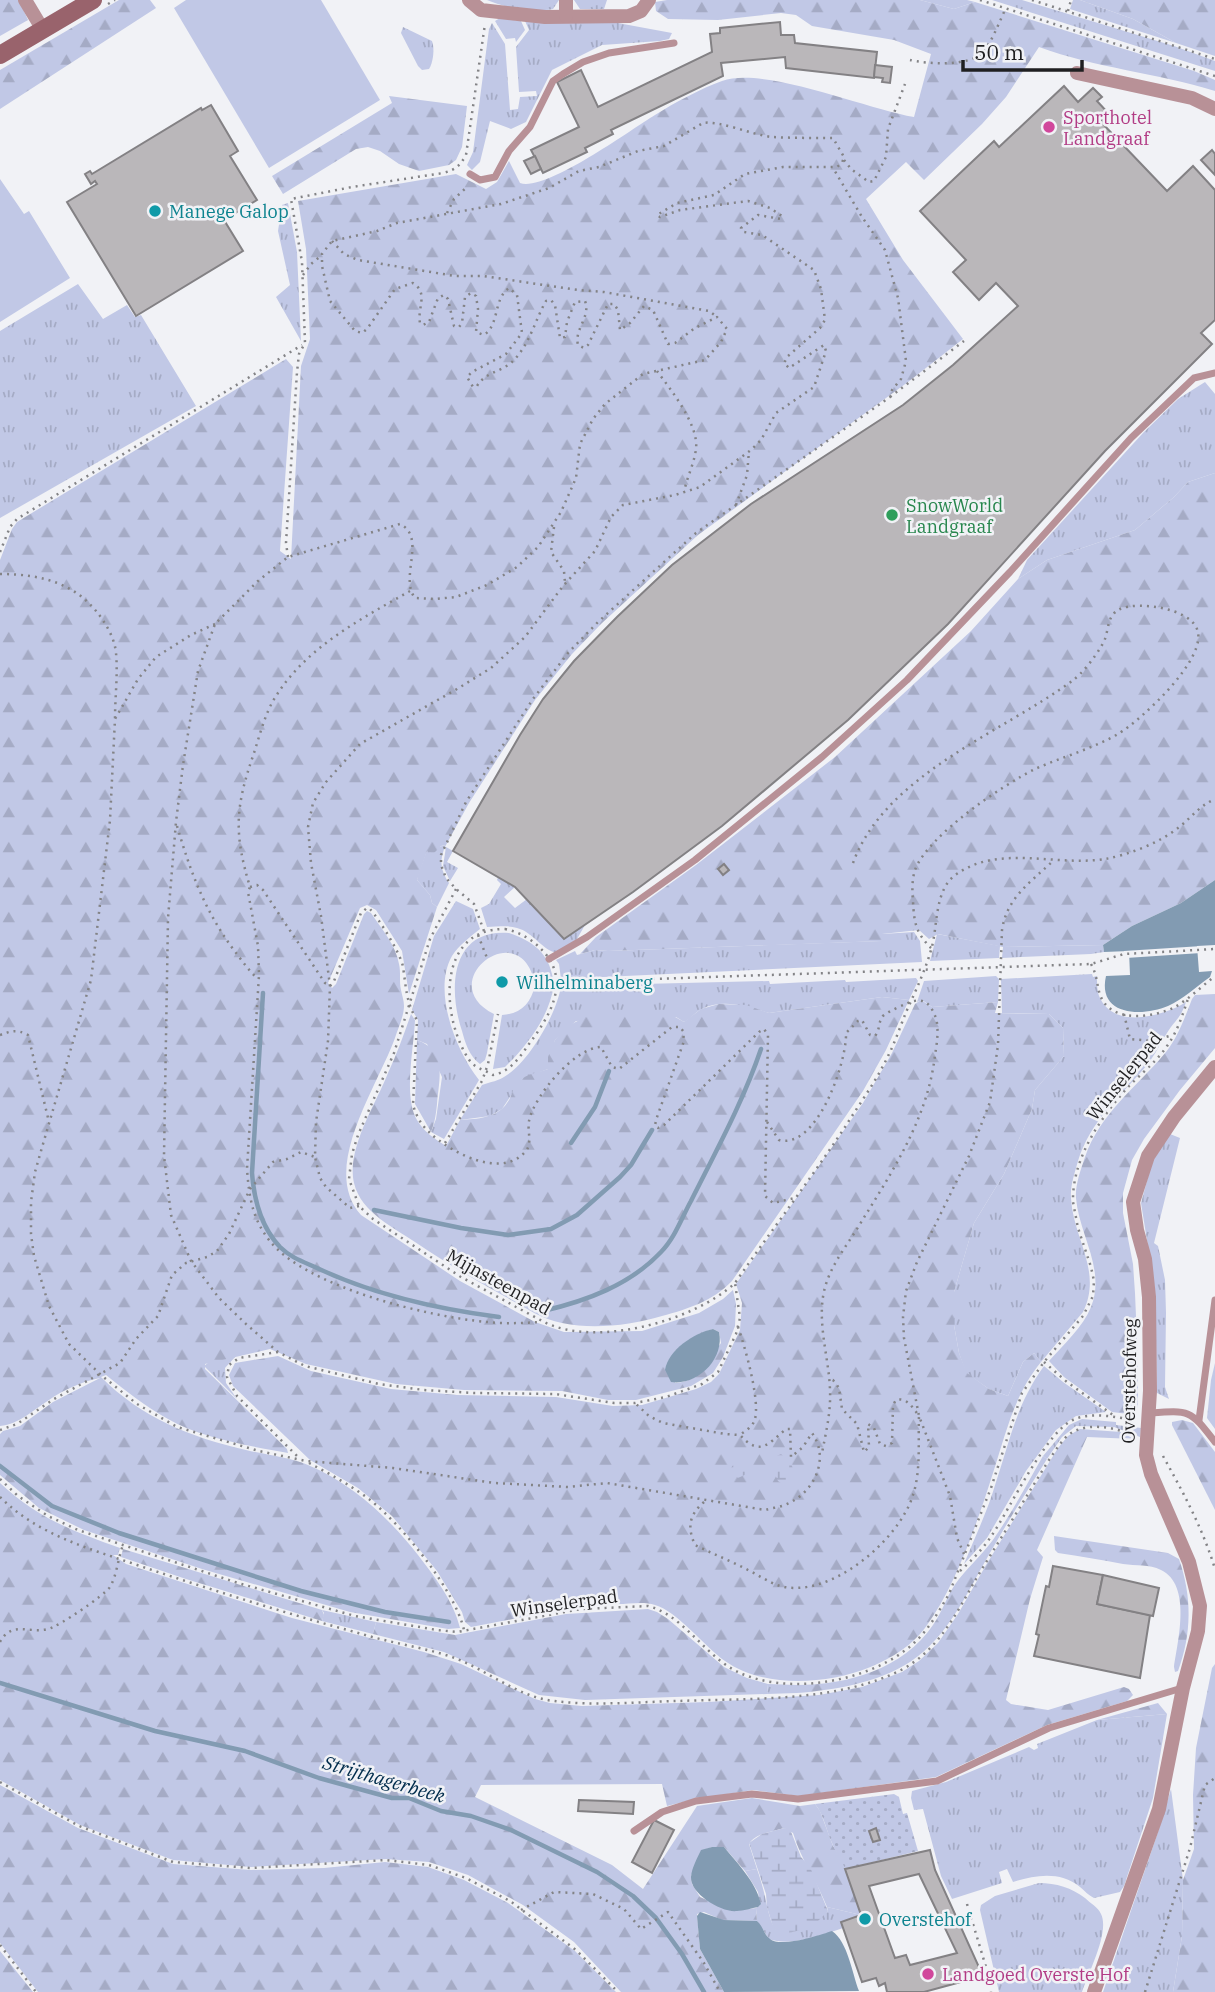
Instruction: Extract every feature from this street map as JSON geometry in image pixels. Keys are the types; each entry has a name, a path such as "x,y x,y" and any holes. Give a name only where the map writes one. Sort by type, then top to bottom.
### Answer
{"street":[{"path":"25,0 43,30"},
{"path":"0,55 93,0"},
{"path":"468,0 481,10 545,17 637,14 649,0"},
{"path":"566,0 566,16"},
{"path":"612,16 613,0"},
{"path":"1077,74 1192,98 1215,109"},
{"name":"Overstehofweg","path":"1094,1992 1159,1809 1183,1688 1198,1630 1200,1605 1189,1562 1151,1474 1153,1446 1148,1279 1133,1202 1147,1156 1174,1117 1215,1067"}],"lane":[{"path":"470,174 481,180 495,177 509,151 530,127 553,82 563,74 583,62 609,53 674,43"},
{"path":"549,959 587,937 695,860 822,757 907,680 1010,572 1131,438 1194,378 1215,373"},
{"path":"1199,1420 1212,1346 1215,1300"},
{"path":"1150,1413 1187,1412 1199,1420 1215,1442"},
{"path":"634,1831 662,1812 696,1801 752,1794 798,1799 937,1781 1049,1728 1183,1688"}],"path":[{"path":"980,0 1215,76"},
{"path":"1032,0 1215,59"},
{"path":"1068,11 1072,0"},
{"path":"909,60 927,64 977,57 987,46 1006,8"},
{"path":"288,557 285,543 297,372 299,354 305,343 303,276 291,199 453,171 461,164 466,155 482,31 486,19 481,10"},
{"path":"303,276 332,241 377,231 397,223 501,204 549,188 579,171 599,167 638,151 664,146 710,121 749,133 774,137 833,138 851,169 869,182 874,181 886,157 888,129 905,84"},
{"path":"0,1430 17,1424 54,1399 124,1360 136,1339 154,1323 167,1296 167,1286 172,1275 191,1261 207,1257 221,1247 249,1191 276,1160 287,1159 301,1152 315,1157 316,1122 328,1041 330,986 308,827 313,803 326,782 360,744 457,690 491,667 525,637 563,586 595,551 616,510 623,505 704,485 750,451 761,440 776,413 817,383 826,351 824,345 797,365 789,368 784,363 825,320 821,289 814,270 762,235 744,232 741,228 758,215 781,219 782,216 770,208 748,201 680,210 660,217 657,215 677,204 713,195 745,174 783,167 832,167 844,160"},
{"path":"832,167 885,250 898,298 906,361 901,379 890,397"},
{"path":"447,213 454,199 468,185 470,174"},
{"path":"115,719 138,679 156,657 191,635 215,624 258,581 288,557 400,524 406,527 410,534 410,591 418,600 456,597 487,585 510,572 528,557 554,524 576,478 580,444 593,419 605,404 643,374 705,360 721,342 727,329 709,312 604,292 483,276 455,276 358,260 344,254 332,241"},
{"path":"322,255 330,300 355,331 362,333 395,289 413,283 419,287 423,296 418,318 420,323 423,325 429,322 438,298 444,295 448,299 454,327 458,327 462,323 465,297 471,293 476,296 478,309 475,332 484,335 490,331 501,294 509,288 517,295 522,333 506,354 467,377 473,387 477,386 482,377 505,367 516,358 546,300 551,300 555,305 560,338 565,337 575,302 585,301 587,312 576,338 578,345 584,348 608,304 614,304 618,310 620,330 644,306 653,310 667,344 675,343 695,328 717,317"},
{"path":"484,931 474,904 446,878 441,865 441,855 466,802 533,699 568,653 696,533 890,397 964,341"},
{"path":"0,552 10,527 17,519 305,343"},
{"path":"657,371 676,398 695,434 696,452 684,492"},
{"path":"736,505 747,475 750,451"},
{"path":"554,524 551,552 564,571 566,577 563,586"},
{"path":"0,574 31,576 75,590 95,609 111,635 116,652 110,820 91,979 35,1172 31,1202 34,1256 49,1306 69,1344 137,1404 177,1427 259,1451 306,1461 369,1499 411,1541 460,1615 465,1631"},
{"path":"410,591 357,621 316,651 296,670 272,703 244,781 237,821 240,853 250,887 248,892 258,946 247,1169 250,1203 257,1222 269,1241 295,1265 313,1275 380,1299 418,1309 482,1322 544,1322"},
{"path":"853,863 859,845 873,824 932,769 1074,680 1104,642 1111,615 1129,606 1150,607 1173,611 1190,619 1198,629 1198,639 1188,664 1135,723 1110,738 1035,770 993,793 929,849 916,867 912,891 918,934 932,949"},
{"path":"215,624 198,671 176,822 168,918 163,1156 171,1214 191,1261 219,1298 278,1352 305,1366 379,1384 474,1393 555,1394 635,1404 682,1392 710,1379 723,1364 738,1327 740,1314 734,1283"},
{"path":"964,1554 957,1538 950,1496 919,1416 904,1338 906,1291 969,1156 990,1102 998,1045 1003,923 1011,901 1054,859 1103,859 1141,847 1176,830 1205,803 1215,799"},
{"path":"176,822 192,878 209,914 258,979"},
{"name":"Mijnsteenpad","path":"315,1157 317,1171 326,1187 350,1208 359,1206 373,1219 461,1277 544,1322 561,1328 604,1331 645,1325 688,1313 720,1297 734,1283 868,1091 889,1055 932,949 945,886 962,871 998,859 1054,859"},
{"path":"250,887 257,885 263,890 325,983 330,986"},
{"path":"359,1206 349,1179 352,1153 394,1053 430,939 456,889"},
{"path":"330,986 360,913 369,908 373,910 399,955 403,965 405,990 417,1020 413,1105 416,1114 430,1133 445,1143 479,1162 496,1164 516,1160 529,1147 530,1120 533,1113 566,1064 580,1054 599,1046 612,1067 619,1069 671,1027 683,1031 684,1041 656,1120 656,1127 664,1125 762,1029 766,1030 765,1196 773,1203 795,1198"},
{"path":"484,931 512,931 534,943 549,959 556,971 557,982 547,1018 518,1059 498,1075 493,1076 475,1066 470,1061 456,1027 450,992 453,963 467,943 484,931"},
{"path":"478,935 487,958"},
{"path":"534,983 1091,964 1124,954 1215,950"},
{"name":"Winselerpad","path":"1091,964 1098,976 1103,1001 1112,1010 1124,1014 1156,1013 1172,1008 1215,976"},
{"name":"Winselerpad","path":"0,1479 18,1496 48,1516 78,1530 239,1583 355,1616 437,1630 465,1631 581,1609 648,1606 668,1615 722,1662 744,1675 780,1682 826,1682 883,1665 913,1644 940,1609 991,1488 1022,1393 1083,1316 1093,1296 1091,1267 1073,1202 1083,1156 1107,1112 1168,1045 1184,1016 1189,996"},
{"path":"306,1461 393,1468 494,1483 568,1487 607,1483 765,1510 787,1504 802,1496 813,1483 827,1433 829,1380 822,1318 825,1287 839,1256 908,1143 927,1096 933,1074 937,1023 932,1007 922,1000 911,1001 903,1008 890,1010 883,1015 875,1036 870,1035 862,1020 850,1028 846,1033 840,1070 816,1121 803,1136 788,1142 779,1140 767,1122"},
{"path":"445,1143 486,1070 498,1014"},
{"name":"Winselerpad","path":"1124,1014 1130,1039 1152,1041 1173,1035"},
{"path":"0,1035 13,1030 28,1035 49,1122"},
{"path":"635,1404 663,1423 740,1435 751,1427 755,1413 749,1360 738,1327"},
{"path":"278,1352 233,1361 227,1371 227,1377 237,1396 300,1459"},
{"path":"1044,1362 1066,1382 1115,1416"},
{"path":"706,1500 695,1509 690,1521 690,1533 695,1545 778,1585 797,1588 832,1578 860,1562 884,1543 908,1508 914,1494 919,1416 907,1402 896,1400 893,1405 892,1443 886,1446 880,1444 874,1428 868,1424 869,1447 864,1452 857,1424 842,1409 839,1388 833,1380 829,1380"},
{"name":"Winselerpad","path":"957,1573 975,1559 991,1538 1058,1431 1075,1418 1115,1416 1136,1420"},
{"path":"0,1497 13,1510 42,1530 118,1558 214,1591 454,1658 523,1692 555,1701 631,1702 826,1692 863,1685 917,1660 930,1649 956,1615 1058,1446 1071,1431 1079,1427 1125,1431 1153,1446 1184,1493 1215,1569"},
{"path":"740,1435 748,1444 756,1447 768,1444 786,1429 790,1429 790,1456 793,1457 812,1433 821,1455"},
{"path":"0,1642 11,1630 43,1630 53,1627 103,1594 111,1585 122,1545"},
{"path":"1145,1992 1190,1848 1205,1785 1215,1778"},
{"path":"0,1782 79,1826 173,1862 251,1868 386,1860 429,1865 466,1878 521,1910 576,1950 618,1992"},
{"path":"521,1910 554,1892 593,1894 624,1909 641,1929 668,1912 720,1992"},
{"path":"967,1904 991,1992"},
{"path":"0,1945 36,1992"}],"green space":[{"path":"0,0 19,0 28,20 0,36"},
{"path":"119,0 150,0 156,8 0,109 0,70"},
{"path":"186,0 321,0 380,100 269,168 174,8"},
{"path":"487,0 559,0 553,9 528,10"},
{"path":"574,0 607,0 604,9 580,9"},
{"path":"920,0 967,0 975,2 954,9"},
{"path":"920,0 954,9 975,2 1194,71 1215,80 1215,91 1082,60 1039,47 1006,97 924,180 906,162 866,199 903,260 963,339 698,535 572,654 535,700 469,803 446,845 433,854 427,851 417,880 437,907 409,994 402,951 376,910 367,905 360,908 328,983 332,988 336,984 364,914 367,911 371,913 395,950 400,967 404,1006 389,1053 367,1100 349,1149 346,1173 350,1195 361,1215 460,1281 535,1322 564,1332 642,1331 699,1313 733,1290 736,1304 735,1326 723,1357 713,1373 691,1386 636,1400 608,1400 562,1391 464,1390 396,1384 306,1364 270,1349 205,1364 205,1369 287,1449 288,1453 226,1440 181,1426 144,1404 106,1375 101,1377 133,1404 168,1424 225,1445 301,1462 355,1492 395,1528 437,1581 449,1599 460,1628 448,1629 350,1612 202,1569 84,1530 39,1508 0,1475 0,1434 3,1431 20,1426 53,1402 100,1378 67,1389 20,1420 0,1426 0,560 17,522 286,359 293,367 280,551 291,559 301,366 310,339 306,249 298,201 456,174 486,189 497,182 509,161 520,183 532,183 568,169 688,96 722,81 741,78 763,79 816,90 914,117 931,54 894,40 812,26 796,15 781,13 718,20 668,19 656,11 655,2","holes":["713,1329 719,1332 721,1343 702,1370 691,1379 675,1383 675,1351 699,1334"]},
{"path":"992,0 1022,0 1174,46 1215,61 1215,71"},
{"path":"1073,0 1080,0 1133,19 1176,43 1070,9"},
{"path":"1080,0 1215,0 1215,56 1176,43 1133,19"},
{"path":"500,18 521,21 525,30 516,42 515,38 506,39 495,21"},
{"path":"525,21 607,21 672,33 669,39 660,41 602,45 552,70 526,122 511,129 490,121 480,162 472,170 467,165 473,152 492,23 505,44 510,110 518,109 520,97 537,96 536,91 519,92 516,47 529,30"},
{"path":"403,27 432,41 433,56 429,69 422,70 418,66 401,33"},
{"path":"389,96 467,106 462,147 456,160 449,165 419,171 399,164 380,151 368,147 356,149 283,194 272,176 392,103"},
{"path":"0,179 24,214 29,211 70,278 0,322"},
{"path":"288,203 297,252 301,341 276,297 290,285 278,231 282,205"},
{"path":"78,284 103,319 127,305 135,317 141,315 196,406 0,518 0,331"},
{"path":"1205,382 1215,394 1215,473 1188,482 1135,530 1047,560 1018,579 1027,560 1143,433 1178,399"},
{"path":"1215,473 1215,880 1181,903 1132,926 1103,945 1003,947 938,934 929,939 919,930 882,934 882,941 595,950 580,954 596,937 696,865 835,757 971,631 1018,579 1047,560 1135,530 1188,482"},
{"path":"446,845 442,864 449,883 437,907 417,880 427,850"},
{"path":"446,847 453,851 447,862 458,868 450,881 443,866"},
{"path":"498,877 515,887 504,897 515,908 527,899 564,938 585,925 577,939 557,953 523,930 487,927 481,908 489,904 501,884 497,880"},
{"path":"456,901 473,909 480,929 452,956 446,970 446,1003 455,1037 479,1080 444,1139 431,1132 436,1119 442,1077 427,1044 417,1040 418,1020 412,1010 434,936"},
{"path":"914,932 920,941 922,962 561,979 556,960 575,951 577,955 595,950 881,941 882,934"},
{"path":"509,933 532,944 544,955 553,979 534,980 525,962 512,954 498,954 485,961 475,972 472,986 477,1001 494,1014 487,1053 480,1064 468,1049 458,1015 455,981 458,965 475,940 489,934"},
{"path":"937,934 1000,946 999,958 930,961"},
{"path":"1103,945 1104,952 1091,954 1002,958 1003,947"},
{"path":"1092,974 1093,977 1097,976 1100,998 1107,1008 1117,1014 1128,1017 1153,1015 1186,1002 1150,1061 1098,1121 1083,1147 1073,1179 1071,1198 1089,1269 1088,1297 1083,1312 1041,1362 1034,1353 1023,1362 1008,1396 989,1389 966,1373 954,1325 954,1292 974,1223 1004,1174 1032,1109 1035,1090 1064,1056 1063,1028 1049,1014 1002,1013 1001,979"},
{"path":"996,976 999,979 998,1002 932,1007 922,1000 917,1002 924,981"},
{"path":"916,978 918,981 909,1000 882,997 769,1013 719,1004 702,1009 684,1022 676,1017 576,1021 555,1040 548,1069 522,1079 502,1109 490,1116 460,1120 482,1085 507,1075 525,1059 548,1022 561,986 769,981 770,984"},
{"path":"554,984 548,1008 529,1040 505,1067 493,1069 502,1015 514,1013 524,1007 531,998 535,985"},
{"path":"1215,994 1215,1048 1144,1139 1132,1160 1123,1193 1123,1213 1133,1264 1138,1402 1136,1415 1112,1412 1064,1377 1049,1361 1083,1322 1095,1293 1094,1266 1078,1212 1076,1188 1092,1141 1110,1113 1170,1046 1195,995"},
{"path":"882,997 909,1000 863,1091 732,1281 717,1294 691,1307 612,1326 574,1325 554,1321 471,1278 429,1251 380,1219 358,1194 353,1170 358,1141 411,1014 415,1020 410,1072 413,1110 423,1128 446,1146 460,1120 480,1118 498,1112 509,1101 515,1085 528,1075 548,1069 548,1057 555,1040 566,1027 591,1014 663,1010 684,1022 701,1009 719,1004 746,1005 769,1013"},
{"path":"921,1000 932,1007 998,1002 995,1013 1049,1014 1063,1028 1064,1056 1035,1090 1032,1109 1004,1174 974,1223 954,1292 954,1325 959,1353 967,1373 989,1389 1008,1396 1023,1362 1034,1353 1041,1362 1017,1401 973,1533 956,1574 925,1628 907,1646 885,1660 859,1671 801,1681 773,1679 747,1673 717,1655 672,1614 646,1603 544,1613 471,1627 465,1622 462,1612 437,1571 392,1516 358,1488 310,1460 233,1386 229,1375 235,1363 278,1356 311,1371 391,1389 457,1395 556,1397 613,1406 642,1405 711,1382 719,1374 740,1330 742,1303 736,1284 863,1103 892,1053 915,1004"},
{"path":"417,1040 433,1051 439,1067 436,1111 431,1132 415,1104"},
{"path":"1170,1134 1180,1138 1154,1243 1158,1246 1165,1280 1165,1387 1169,1399 1157,1393 1155,1290 1141,1203 1152,1162"},
{"path":"236,1356 225,1368 226,1383 237,1399 204,1366 209,1362"},
{"path":"1215,1363 1215,1429 1207,1418"},
{"path":"1044,1366 1106,1412 1076,1416 1056,1430 1026,1471 987,1538 964,1564 989,1503 1021,1408"},
{"path":"1082,1419 1116,1422 1116,1425 1141,1428 1140,1437 1114,1427 1076,1426 1062,1437 1047,1459 1043,1456 1069,1425"},
{"path":"1182,1420 1193,1423 1215,1452 1215,1510 1172,1425 1172,1422"},
{"path":"1080,1429 1121,1432 1134,1439 1087,1437 1037,1550 1043,1557 1006,1700 1011,1704 1048,1710 1124,1687 1133,1695 1127,1701 1047,1725 936,1777 799,1796 753,1790 667,1806 662,1784 481,1785 475,1797 612,1865 643,1889 697,1806 752,1798 800,1806 815,1804 833,1846 842,1859 861,1915 827,1907 793,1833 784,1828 760,1835 749,1844 757,1869 745,1871 724,1847 701,1851 691,1876 692,1884 700,1897 732,1911 756,1908 757,1921 722,1920 704,1912 697,1914 700,1949 724,1992 621,1992 574,1942 523,1905 468,1875 429,1862 386,1859 251,1867 173,1860 80,1825 0,1780 0,1483 42,1514 71,1529 120,1548 118,1555 113,1555 126,1564 292,1618 461,1664 535,1699 582,1706 708,1702 819,1695 862,1687 902,1672 919,1661 938,1643 958,1614 1058,1448 1068,1436"},
{"path":"781,1454 791,1463 796,1478 789,1489 778,1481 768,1460"},
{"path":"1043,1456 1047,1459 958,1609 937,1639 910,1662 884,1675 841,1687 797,1693 797,1685 836,1682 873,1672 906,1653 921,1640 937,1620 955,1584 997,1534"},
{"path":"735,1462 750,1463 751,1472 738,1478 729,1471"},
{"path":"1054,1536 1168,1553 1179,1559 1189,1615 1186,1643 1178,1671 1175,1672 1174,1667 1180,1628 1180,1600 1171,1577 1152,1567 1058,1553 1055,1550"},
{"path":"123,1549 322,1610 322,1621 121,1557"},
{"path":"648,1609 668,1619 724,1667 768,1684 767,1694 585,1700 539,1695 444,1652 373,1634 376,1622 455,1635 566,1614"},
{"path":"322,1610 376,1622 373,1634 322,1621"},
{"path":"1215,1664 1215,1992 1173,1992 1182,1936 1183,1880 1194,1849 1196,1748"},
{"path":"768,1684 797,1685 797,1693 767,1694"},
{"path":"1158,1703 1167,1714 1097,1720"},
{"path":"1167,1714 1153,1798 1120,1892 1094,1898 1064,1878 1048,1876 1013,1882 1007,1869 999,1872 1002,1883 952,1899 941,1876 923,1809 914,1810 912,1791 946,1782 1029,1747 1034,1750 1038,1748 1037,1744 1097,1720"},
{"path":"0,1785 78,1828 173,1864 251,1870 324,1868 385,1862 428,1867 464,1880 508,1903 575,1951 616,1992 38,1992 0,1943"},
{"path":"1171,1789 1183,1880 1182,1936 1173,1992 1103,1992 1157,1835"},
{"path":"894,1794 899,1797 903,1814 907,1813 918,1851 845,1869 815,1804"},
{"path":"790,1829 801,1857 810,1867 828,1911 812,1927 781,1935 773,1927 766,1894 749,1843 762,1834"},
{"path":"757,1869 770,1918 781,1933 806,1925 828,1911 827,1907 861,1915 841,1922 843,1928 816,1937 787,1942 769,1939 757,1921 756,1908 760,1905 758,1892 745,1871"},
{"path":"1039,1883 1058,1885 1075,1891 1094,1905 1101,1914 1101,1942 1082,1992 999,1992 981,1905 995,1896"},
{"path":"0,1951 33,1992 0,1992"}],"shaded area":[{"path":"1215,880 1215,945 1197,946 1199,972 1212,971 1210,977 1179,1000 1158,1010 1135,1012 1115,1006 1108,999 1105,989 1106,976 1130,975 1129,951 1104,952 1103,945 1132,926 1181,903"},
{"path":"713,1329 719,1332 720,1342 718,1352 707,1369 690,1380 671,1382 665,1370 676,1349 690,1338"},
{"path":"724,1847 746,1874 759,1896 761,1904 758,1907 739,1911 723,1909 696,1890 691,1877 694,1866 701,1850"},
{"path":"700,1912 724,1920 757,1921 768,1937 775,1941 801,1940 832,1931 846,1950 859,1991 724,1992 700,1949 697,1916"}],"pier":[{"path":"1202,946 1201,953 1126,958 1124,954 1124,951"}],"building":[{"path":"780,22 781,35 794,35 795,43 877,52 874,78 786,68 785,57 721,63 723,76 611,130 613,134 585,148 587,152 543,173 531,150 579,127 557,82 581,70 598,107 712,52 710,34 720,33 720,28"},
{"path":"875,65 892,67 890,83 882,82 883,78 874,77"},
{"name":"SnowWorld Landgraaf","path":"1064,86 1078,102 1093,88 1102,97 1097,101 1109,114 1101,122 1167,191 1193,166 1215,190 1215,320 1201,333 1212,344 1105,451 948,624 848,720 722,826 564,939 515,887 453,851 520,735 543,699 574,661 672,565 751,504 903,405 953,365 1018,306 996,283 979,300 953,272 966,260 920,211 994,141 999,147"},
{"name":"Manege Galop","path":"211,105 238,151 230,156 257,200 224,220 243,251 136,316 67,202 97,184 95,181 91,184 85,174 90,171 92,174 201,108 202,110"},
{"path":"1212,150 1215,154 1215,175 1201,160"},
{"path":"535,156 541,169 531,174 524,161"},
{"path":"724,864 729,870 723,875 718,869"},
{"path":"1053,1566 1103,1575 1097,1604 1150,1615 1140,1678 1034,1656 1046,1586 1049,1587"},
{"path":"1103,1575 1159,1588 1153,1616 1097,1604"},
{"path":"579,1800 634,1802 633,1814 578,1811"},
{"path":"654,1820 674,1830 652,1873 632,1862"},
{"path":"876,1828 880,1840 873,1842 869,1831"},
{"name":"Overstehof","path":"930,1850 935,1870 983,1976 924,1992 887,1992 885,1983 879,1986 876,1978 862,1982 841,1922 861,1915 845,1869","holes":["919,1874 957,1953 910,1965 906,1955 895,1958 869,1886"]}],"waterway":[{"path":"263,993 252,1173 260,1213 273,1239 293,1257 361,1286 429,1305 499,1317"},
{"path":"543,1311 591,1297 621,1283 649,1264 666,1246 729,1126 761,1049"},
{"path":"571,1143 595,1107 609,1071"},
{"path":"374,1210 508,1235 551,1229 577,1215 620,1177 631,1165 652,1130"},
{"path":"0,1466 52,1506 119,1533 301,1591 385,1612 449,1622"},
{"name":"Strijthagerbeek","path":"0,1683 155,1731 245,1751 319,1778 392,1798 409,1798 441,1811 471,1816 511,1830 597,1872 633,1896 656,1918 682,1954 704,1992"}],"place":[{"name":"Sporthotel Landgraaf","path":"1049,127"},
{"name":"Manege Galop","path":"155,211"},
{"name":"SnowWorld Landgraaf","path":"892,515"},
{"name":"Wilhelminaberg","path":"502,982"},
{"name":"Overstehof","path":"865,1919"},
{"name":"Landgoed Overste Hof","path":"928,1974"}]}
